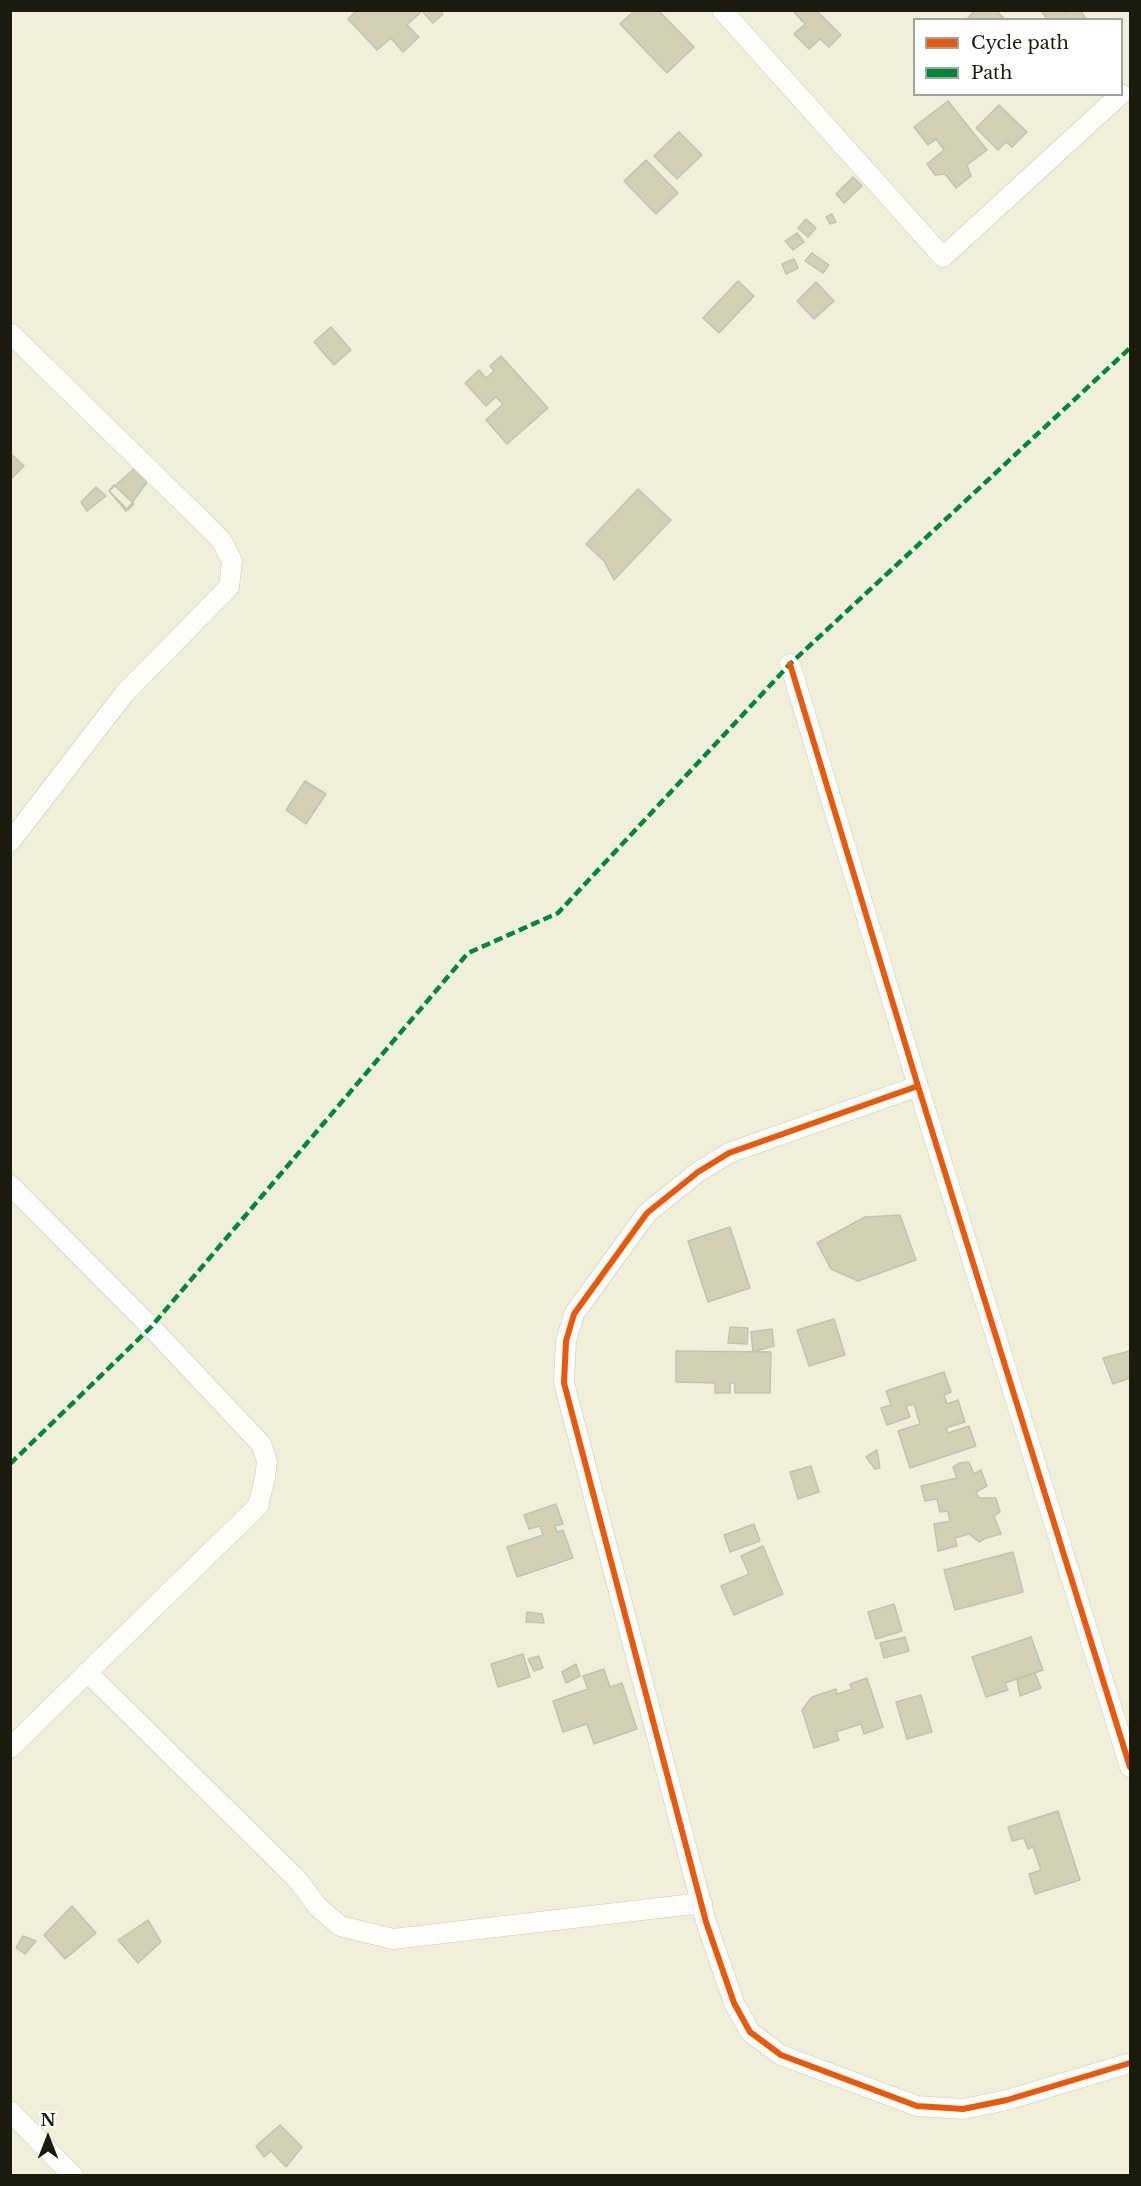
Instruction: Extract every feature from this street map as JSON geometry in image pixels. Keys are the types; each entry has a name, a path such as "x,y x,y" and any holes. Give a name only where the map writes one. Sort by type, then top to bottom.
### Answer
{"street":[{"path":"722,10 943,257 1119,96"},
{"path":"10,333 221,540 232,561 229,587 124,694 10,842"},
{"path":"790,664 918,1086 1131,1767"},
{"path":"918,1086 729,1153 698,1172 647,1213 574,1314 566,1341 564,1383 702,1903 735,2003 750,2032 781,2055 917,2106 963,2109 1007,2100 1131,2063"},
{"path":"10,1185 151,1327 261,1444 267,1461 258,1506 10,1748"},
{"path":"87,1672 297,1879 318,1906 340,1926 393,1940 702,1903"},
{"path":"10,2111 73,2175"}],"building":[{"path":"357,10 440,10 443,14 433,23 422,11 407,25 419,37 403,52 391,38 377,50 348,19"},
{"path":"632,10 658,10 694,47 667,73 620,24 633,12"},
{"path":"792,10 816,10 841,35 829,47 820,39 809,49 794,34 805,24"},
{"path":"975,10 996,10 1003,18 968,18"},
{"path":"1044,10 1064,10 1066,13 1070,10 1080,10 1086,18 1046,18 1042,12"},
{"path":"948,101 987,150 967,165 971,176 956,188 945,174 935,175 927,164 944,150 936,139 928,145 914,127"},
{"path":"999,105 1027,132 1012,147 1006,142 998,150 976,128"},
{"path":"679,132 702,155 677,179 654,156"},
{"path":"646,160 678,193 656,214 624,181"},
{"path":"853,177 862,186 844,203 836,194"},
{"path":"832,214 836,222 830,224 826,217"},
{"path":"806,219 816,228 808,237 798,228"},
{"path":"797,233 804,242 793,250 785,241"},
{"path":"812,253 829,265 823,273 805,261"},
{"path":"794,259 798,268 786,274 782,264"},
{"path":"738,281 754,296 719,333 703,318"},
{"path":"816,282 834,301 814,319 797,301"},
{"path":"331,327 351,350 334,365 314,342"},
{"path":"501,356 548,408 507,444 486,420 503,404 496,397 486,406 465,383 479,370 486,378 494,371 490,366"},
{"path":"10,453 24,466 10,480"},
{"path":"135,468 147,482 126,511 109,491"},
{"path":"114,485 134,504 128,510 109,491"},
{"path":"96,487 106,496 87,511 81,502"},
{"path":"638,489 671,520 614,580 604,561 586,544"},
{"path":"305,781 326,794 306,824 286,810"},
{"path":"900,1215 916,1260 858,1281 831,1269 817,1243 865,1217"},
{"path":"730,1227 750,1288 708,1302 688,1241"},
{"path":"834,1319 845,1355 809,1366 797,1330"},
{"path":"730,1327 748,1328 747,1344 728,1343"},
{"path":"772,1329 774,1346 753,1352 751,1332"},
{"path":"676,1351 771,1352 770,1393 735,1393 735,1383 730,1383 730,1393 715,1393 715,1383 676,1382"},
{"path":"1130,1351 1130,1378 1113,1384 1103,1358"},
{"path":"944,1372 951,1392 944,1395 947,1404 958,1400 965,1422 946,1428 948,1433 969,1426 976,1446 910,1468 898,1431 920,1424 914,1404 906,1406 910,1417 887,1425 881,1408 891,1405 886,1391"},
{"path":"877,1450 880,1468 875,1469 866,1457"},
{"path":"969,1462 974,1474 981,1470 987,1486 976,1492 979,1498 996,1498 1000,1512 994,1516 1001,1534 979,1542 969,1534 955,1538 957,1546 938,1551 934,1524 950,1521 948,1511 940,1512 937,1499 925,1501 921,1486 957,1478 953,1467 959,1463"},
{"path":"811,1466 819,1492 798,1499 790,1472"},
{"path":"556,1504 563,1524 555,1526 557,1532 563,1530 573,1558 517,1577 507,1547 543,1535 540,1526 529,1529 524,1515"},
{"path":"754,1524 760,1541 730,1552 724,1535"},
{"path":"763,1546 783,1594 734,1615 721,1586 749,1574 741,1556"},
{"path":"1013,1552 1023,1592 955,1610 944,1570"},
{"path":"894,1604 902,1631 876,1639 868,1612"},
{"path":"527,1612 542,1614 544,1623 526,1622"},
{"path":"905,1637 909,1651 884,1658 880,1643"},
{"path":"1031,1637 1043,1670 1005,1683 1008,1690 986,1697 972,1657"},
{"path":"523,1654 530,1677 498,1687 491,1664"},
{"path":"539,1656 543,1668 534,1671 528,1659"},
{"path":"576,1664 580,1676 566,1683 562,1672"},
{"path":"604,1669 610,1687 622,1683 637,1729 594,1744 587,1724 563,1732 553,1701 588,1689 583,1676"},
{"path":"1035,1673 1041,1688 1020,1696 1017,1679"},
{"path":"867,1678 883,1727 864,1734 861,1724 836,1732 839,1740 814,1748 802,1710 812,1697 836,1689 837,1694 852,1689 850,1684"},
{"path":"921,1695 932,1732 907,1739 896,1702"},
{"path":"1058,1811 1080,1880 1035,1894 1029,1874 1041,1870 1033,1847 1028,1849 1024,1838 1012,1841 1008,1827"},
{"path":"72,1906 96,1933 65,1959 44,1935"},
{"path":"148,1920 161,1942 138,1963 118,1940"},
{"path":"23,1936 36,1941 25,1954 16,1948"},
{"path":"280,2125 302,2147 286,2167 271,2151 264,2157 256,2146"}],"marked path":[{"path":"10,1464 151,1327 468,953 558,913 790,664 1130,348"}],"cycle path":[{"path":"790,664 918,1086 1130,1767"},
{"path":"918,1086 729,1153 698,1172 647,1213 574,1314 566,1341 564,1383 706,1922 734,2003 750,2032 781,2055 917,2106 963,2109 1007,2100 1130,2063"}]}
